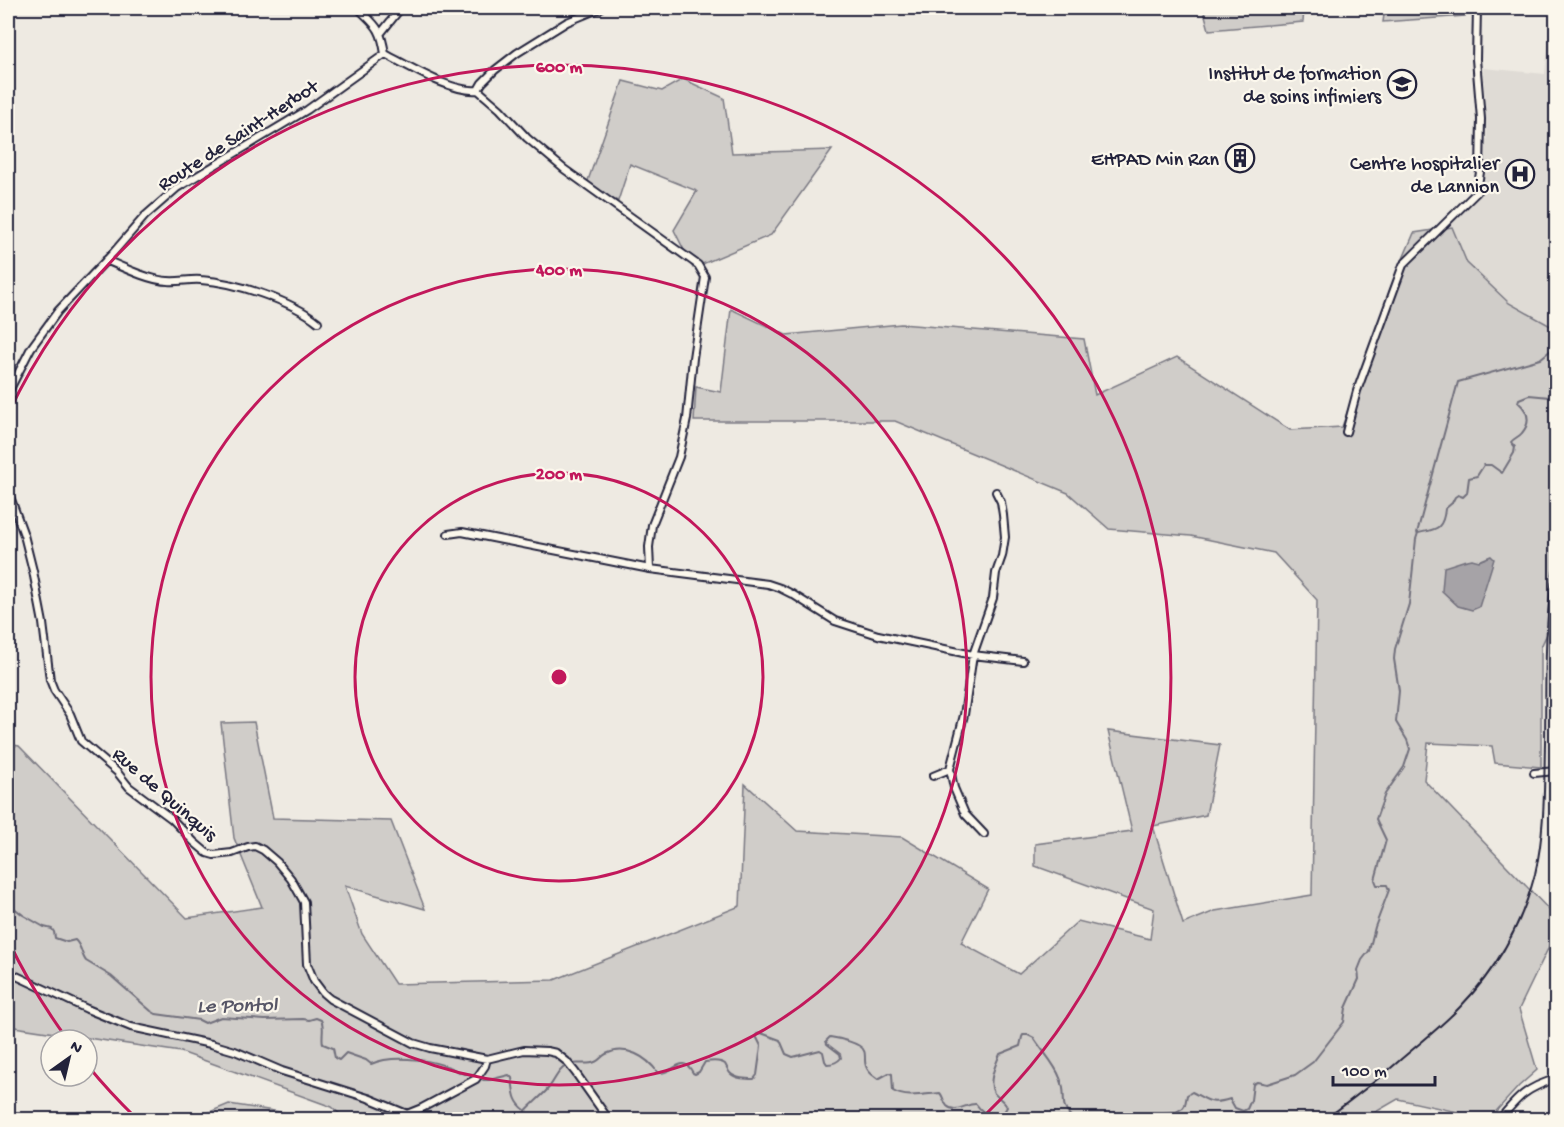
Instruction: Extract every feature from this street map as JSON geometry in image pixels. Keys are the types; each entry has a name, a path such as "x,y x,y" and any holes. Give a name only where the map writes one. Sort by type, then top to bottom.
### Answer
{"street":[{"path":"358,8 381,33 385,54 443,83 469,91 478,90 500,109 527,138 564,169 698,265 705,277 687,418 679,457 652,525 649,547 650,569"},
{"path":"381,33 401,8"},
{"path":"478,90 495,70 517,53 567,22 601,8"},
{"path":"1346,432 1357,391 1403,265 1477,192 1480,172 1481,119 1476,59 1477,8"},
{"name":"Route de Saint-Herbot","path":"8,393 31,348 58,311 145,216 177,188 307,110 385,54"},
{"path":"106,260 167,281 201,280 229,284 262,294 307,313 318,322"},
{"name":"Rue de Quinquis","path":"8,491 24,535 33,571 43,623 50,680 70,714 81,741 207,852 214,855 232,853 248,846 255,846 277,862 291,879 304,902 307,964 314,981 330,999 413,1043 487,1059"},
{"path":"984,834 965,814 954,788 950,769 964,715 973,655 993,598 996,573 1002,556 1005,537 1001,502 996,492"},
{"path":"448,534 462,532 650,569 768,584 792,594 835,621 878,635 973,655 1023,661"},
{"path":"933,776 950,769"},
{"path":"1534,773 1557,771"},
{"path":"8,972 131,1028 201,1041 236,1051 282,1071 368,1098 407,1114 476,1079 487,1059 524,1050 556,1053 575,1072 609,1119"},
{"path":"1499,1119 1522,1094 1540,1083 1557,1079"}],"shaded area":[{"path":"1203,8 1304,8 1303,22 1209,30"},
{"path":"1385,8 1468,8 1465,16 1383,22"},
{"name":"Centre hospitalier de Lannion","path":"1550,24 1556,26 1556,329 1530,335 1457,255 1450,238 1449,224 1485,186 1482,162 1487,136 1483,68 1545,74"},
{"path":"683,79 724,98 732,153 832,150 771,235 693,268 674,230 697,191 630,164 618,201 585,189 623,81 662,91"},
{"path":"1452,227 1467,263 1509,303 1556,329 1556,614 1541,647 1541,767 1495,763 1492,746 1428,743 1424,780 1556,917 1556,932 1519,1009 1537,1070 1489,1119 1398,1099 1362,1120 345,1119 332,1107 181,1052 99,1040 99,1028 39,1028 39,1031 8,1026 8,744 19,746 187,918 262,907 234,838 221,723 254,722 273,818 391,821 425,909 345,886 362,934 395,984 554,980 740,906 745,784 797,831 902,837 988,889 961,943 1019,974 1078,921 1150,939 1154,909 1035,866 1035,844 1132,831 1108,731 1220,745 1206,815 1153,826 1183,924 1215,911 1312,895 1317,600 1274,553 1191,536 1109,529 1068,493 895,421 694,421 696,387 721,392 731,309 786,335 901,324 1084,339 1095,395 1177,357 1290,430 1342,427 1390,289 1414,233"},
{"path":"1491,556 1494,559 1479,607 1472,610 1458,606 1442,591 1444,567 1472,559 1479,561"},
{"path":"229,1104 325,1119 193,1119"}],"waterway":[{"path":"1417,533 1458,382 1540,359 1556,346"},
{"path":"1139,1120 1150,1114 1176,1112 1183,1108 1187,1095 1192,1092 1210,1101 1230,1099 1235,1108 1243,1111 1247,1109 1251,1100 1253,1084 1257,1082 1267,1084 1295,1075 1313,1062 1344,1022 1346,1008 1359,979 1358,970 1369,951 1389,890 1387,885 1377,885 1375,880 1386,840 1376,819 1385,794 1404,767 1410,749 1396,722 1399,691 1394,659 1409,604 1418,533 1440,525 1445,509 1455,497 1458,495 1463,497 1467,493 1469,478 1477,476 1484,465 1491,465 1502,473 1514,453 1515,447 1511,442 1525,429 1528,420 1528,416 1518,402 1519,399 1529,395 1550,397 1556,394"},
{"name":"Le Pontol","path":"8,903 23,915 52,929 55,938 67,942 75,940 86,961 111,976 156,1014 199,1020 205,1023 221,1017 265,1020 316,1018 322,1023 323,1044 333,1048 335,1058 339,1060 346,1053 371,1064 398,1059 418,1060 450,1067 463,1074 472,1074"},
{"path":"518,1120 547,1090 564,1067 574,1063 592,1063 614,1051 628,1051 642,1057 658,1073 685,1064 695,1074 705,1062 715,1061 725,1064 729,1072 735,1076 754,1079 757,1075 761,1046 756,1036 761,1033 780,1040 786,1054 793,1057 820,1050 827,1064 835,1063 841,1058 840,1054 826,1041 830,1037 849,1041 862,1048 865,1053 866,1066 875,1077 878,1079 889,1073 892,1074 893,1091 910,1095 940,1093 950,1108 958,1109 976,1104 983,1112 991,1116 1000,1115 1007,1107 994,1093 991,1084 1000,1054 1020,1046 1023,1035 1028,1035 1034,1038 1058,1073 1064,1105 1069,1115 1075,1120"},
{"name":"Le Pontol","path":"483,1080 509,1075 512,1078 516,1100 525,1110"},
{"path":"1083,1120 1094,1120"}],"railway":[{"path":"1324,1120 1381,1076 1460,1007 1496,962 1523,911 1535,874 1542,825 1547,627 1556,558"}],"place":[{"name":"Institut de formation de soins infimiers","path":"1402,84"},
{"name":"EHPAD Min Ran","path":"1240,158"},
{"name":"Centre hospitalier de Lannion","path":"1520,174"}]}
